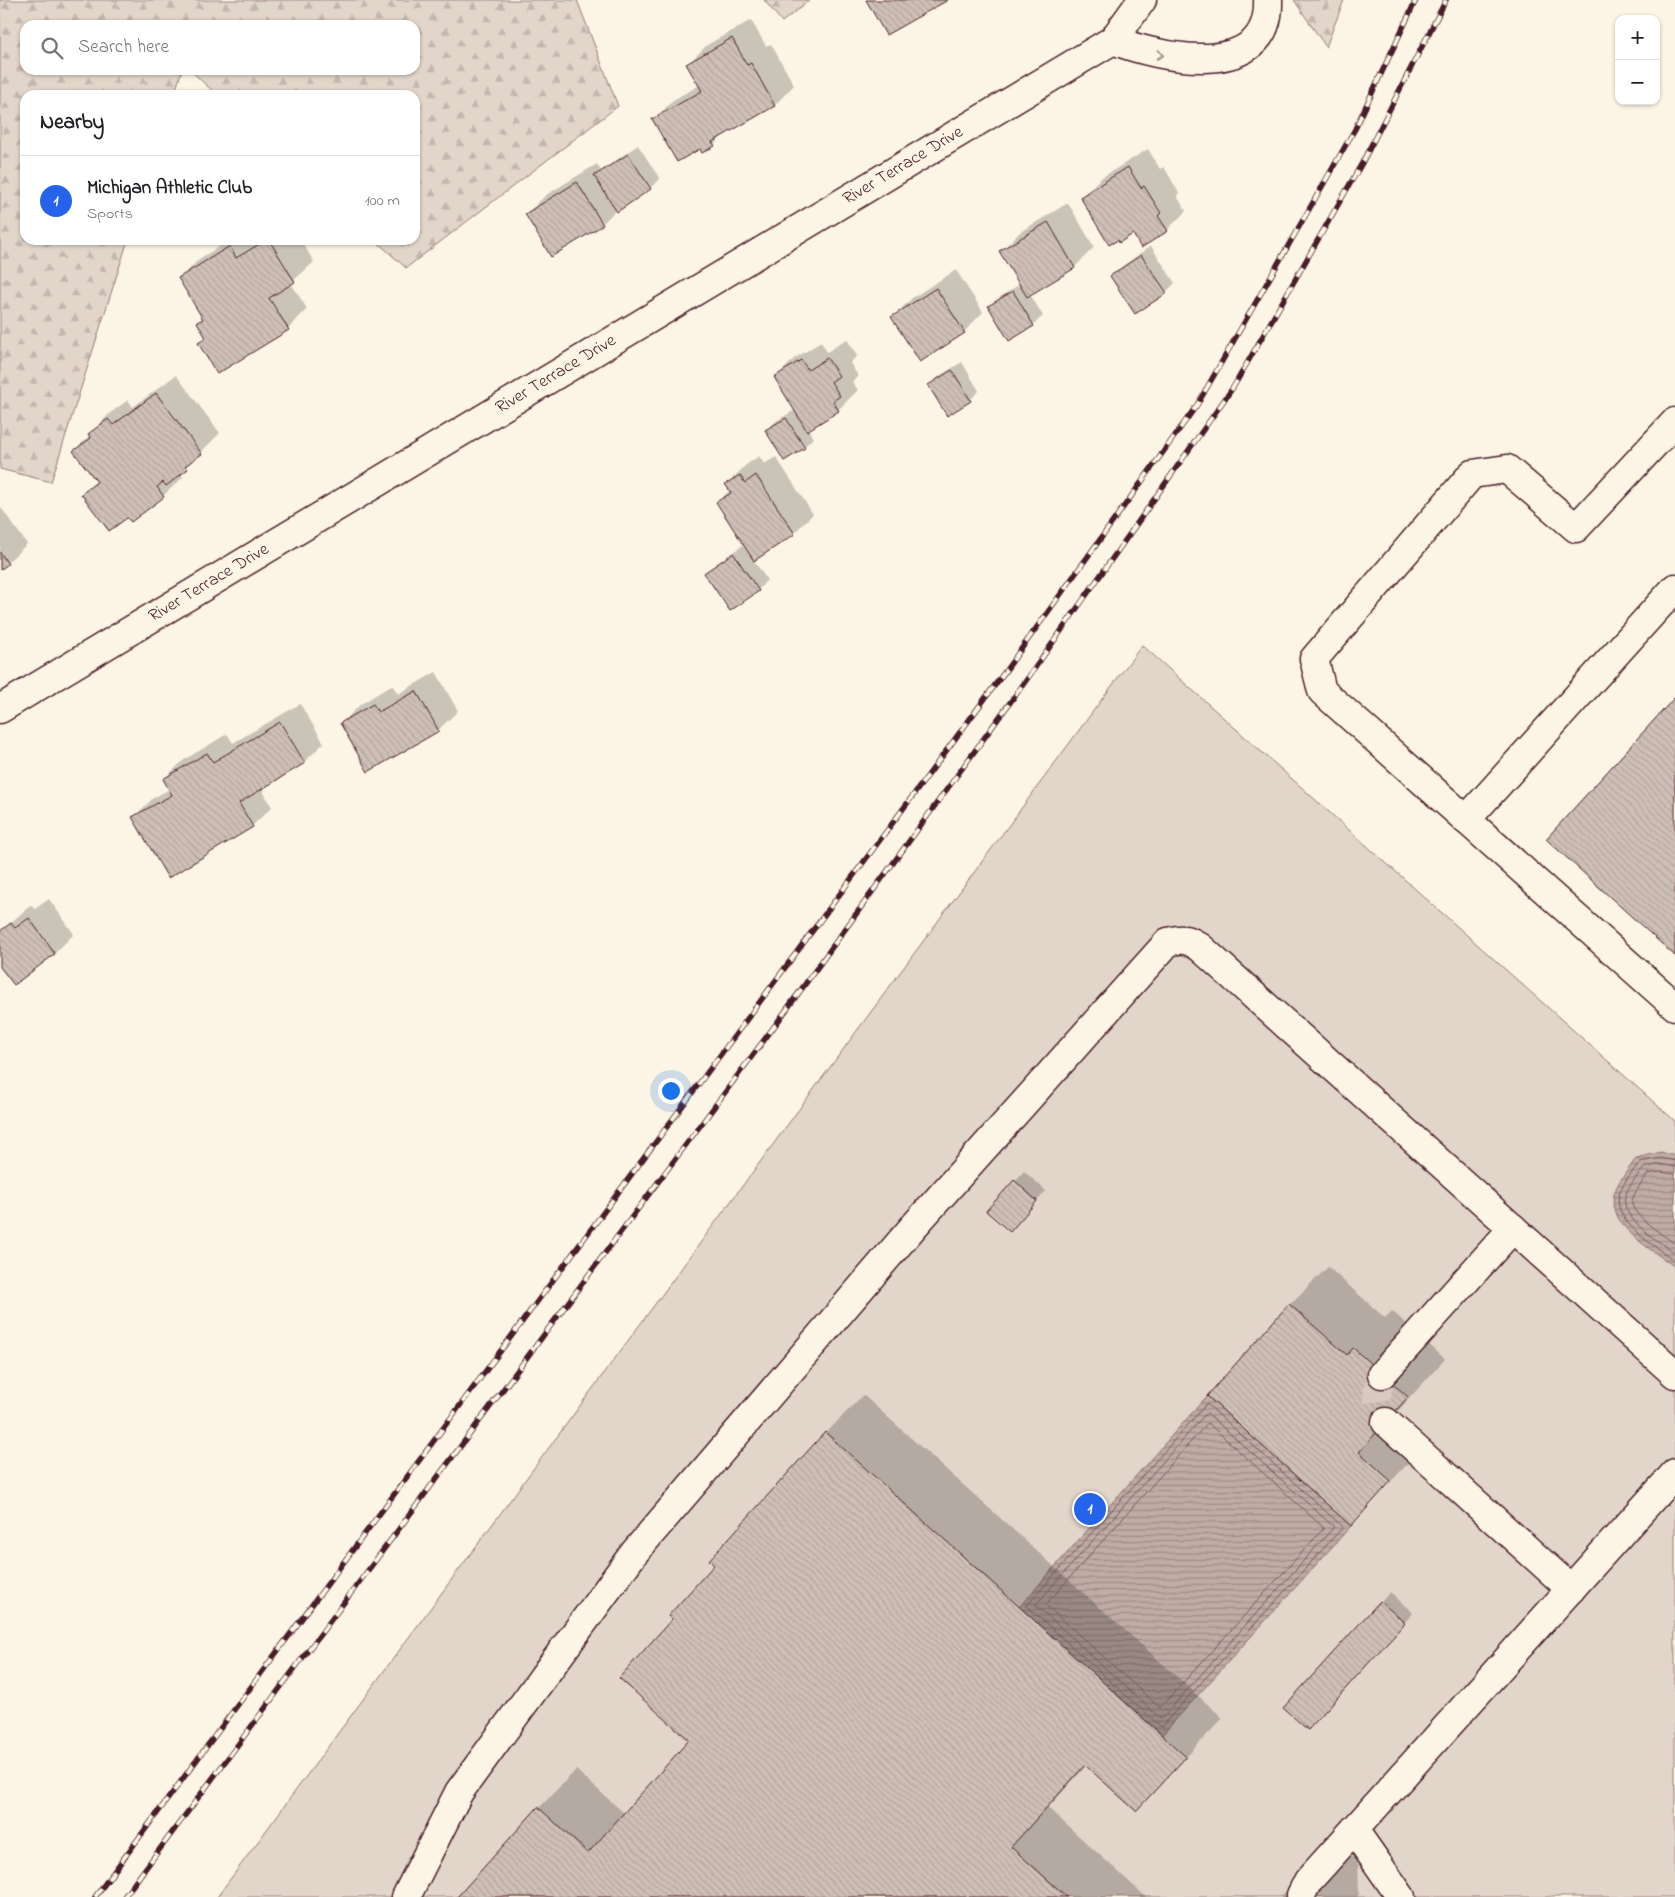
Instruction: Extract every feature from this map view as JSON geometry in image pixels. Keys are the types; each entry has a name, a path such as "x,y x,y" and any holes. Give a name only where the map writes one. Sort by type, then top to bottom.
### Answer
{"street":[{"name":"River Terrace Drive","path":"0,710 1113,40 1142,0"},
{"path":"1113,40 1139,50 1165,56 1192,58 1232,54 1243,49 1260,32 1266,20 1268,0"},
{"path":"1675,422 1576,528 1508,469 1472,474 1314,659 1322,691 1675,1006"},
{"path":"1466,820 1675,588"},
{"path":"406,1897 459,1792 634,1553 914,1226 1168,942 1179,939 1191,940 1201,948 1675,1374"},
{"path":"1382,1374 1513,1228"},
{"path":"1386,1422 1571,1589"},
{"path":"1301,1895 1308,1881 1675,1473"},
{"path":"1354,1830 1401,1897"}],"green space":[{"path":"0,0 577,0 618,106 406,268 381,245 420,245 420,90 212,90 195,75 420,75 420,20 20,20 20,75 180,75 176,90 20,90 20,245 126,245 51,482 0,469"},
{"path":"764,0 810,0 782,22"},
{"path":"1294,0 1344,0 1326,47"},
{"path":"1142,645 1675,1121 1675,1897 217,1897"}],"water":[{"path":"1661,1152 1675,1156 1675,1267 1644,1245 1624,1227 1613,1205 1616,1189 1636,1158"},
{"path":"1207,1396 1351,1526 1162,1735 1019,1607"}],"building":[{"path":"866,0 948,0 886,35"},
{"path":"732,38 747,65 751,63 775,106 712,142 715,146 702,153 700,149 677,162 652,119 702,91 686,64"},
{"path":"628,154 651,189 617,212 594,176"},
{"path":"1128,167 1141,188 1144,186 1161,213 1158,216 1168,231 1141,248 1133,234 1119,243 1118,240 1109,245 1080,197"},
{"path":"577,182 603,225 551,257 525,214"},
{"path":"1048,222 1075,268 1027,297 999,251"},
{"path":"258,245 272,245 295,282 269,298 289,330 217,374 198,343 206,338 197,322 203,319 178,278 230,246 236,258"},
{"path":"1141,255 1167,293 1135,314 1110,276"},
{"path":"936,288 965,333 920,362 891,317"},
{"path":"1013,291 1034,326 1009,341 988,306"},
{"path":"827,358 839,376 831,382 840,396 833,401 839,411 807,431 774,377 801,360 808,370"},
{"path":"952,370 971,401 947,416 928,385"},
{"path":"156,393 202,454 185,466 188,469 166,486 163,482 157,487 164,497 131,522 127,518 109,531 81,494 97,482 73,451 91,438 88,434 108,419 113,425"},
{"path":"786,418 805,448 784,461 765,430"},
{"path":"740,475 745,483 756,475 795,534 754,561 716,502 731,493 725,484"},
{"path":"0,552 8,564 0,570"},
{"path":"733,553 759,591 730,611 704,573"},
{"path":"416,691 439,731 368,772 340,723 373,704 378,712"},
{"path":"1675,697 1675,956 1546,839"},
{"path":"280,722 305,763 239,803 253,827 168,878 132,817 172,795 163,779 207,753 213,762"},
{"path":"29,918 55,954 14,985 0,967 0,931 11,923 15,928"},
{"path":"1014,1180 1037,1201 1010,1232 986,1211"},
{"path":"1289,1304 1347,1355 1353,1348 1408,1397 1359,1452 1391,1481 1351,1526 1207,1396"},
{"path":"825,1432 1186,1757 1136,1811 1085,1765 1011,1847 1067,1897 457,1897 538,1807 588,1853 689,1740 619,1678 672,1619 668,1616 714,1565 709,1560"},
{"path":"1380,1601 1405,1623 1308,1730 1283,1708"}],"tunnel":[{"path":"1382,1374 1377,1399 1386,1422"}],"railway":[{"path":"95,1897 1001,677 1197,405 1355,129 1416,0"},
{"path":"124,1897 779,1020 1030,675 1234,386 1362,163 1446,0"}],"place":[{"name":"Michigan Athletic Club","path":"1090,1509"}]}
